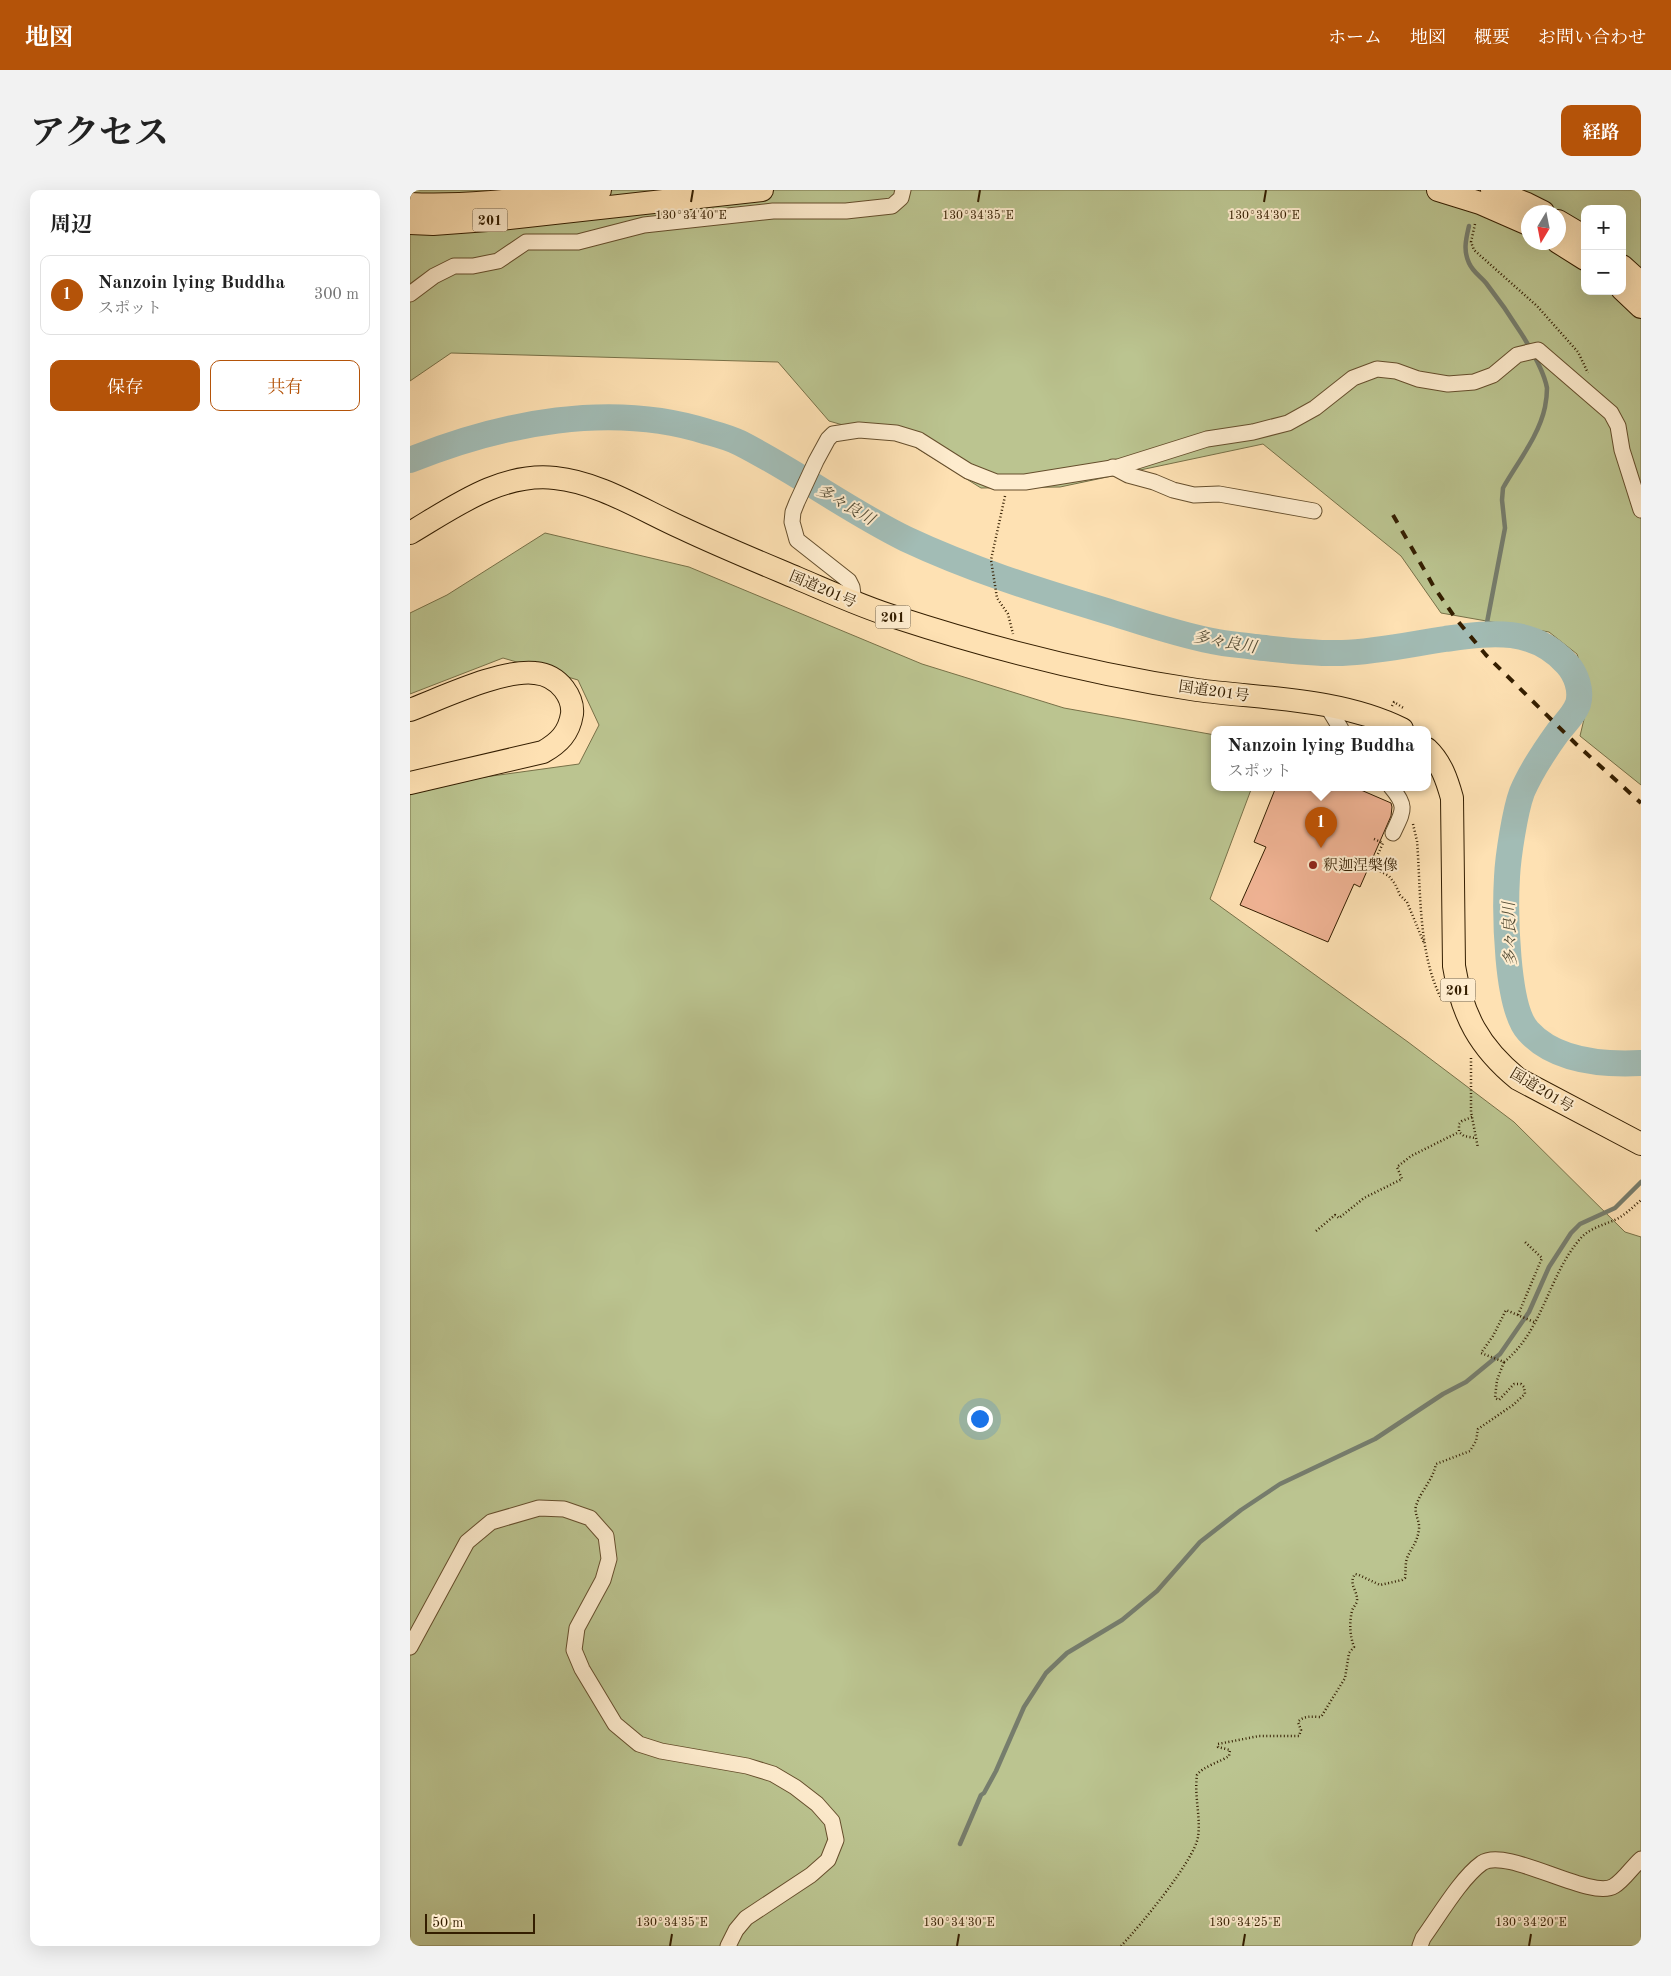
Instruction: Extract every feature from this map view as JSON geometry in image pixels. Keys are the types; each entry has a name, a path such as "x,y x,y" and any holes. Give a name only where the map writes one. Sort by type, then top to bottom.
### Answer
{"highway":[{"name":"201","path":"410,223 443,223 568,203 600,190"},
{"name":"201","path":"410,204 568,203 762,190"},
{"path":"1438,190 1480,203 1521,221"},
{"path":"1492,190 1529,205"},
{"path":"1566,226 1581,235"},
{"path":"1566,247 1581,256"},
{"path":"1626,270 1641,283"},
{"path":"1626,292 1641,307"},
{"name":"国道201号","path":"410,532 468,500 504,483 540,477 556,478 580,483 605,492 708,540 893,617 1015,652 1101,672 1196,690 1327,706 1367,715 1394,726"},
{"path":"410,710 502,676 534,672 549,676 559,682 570,699 572,709 568,729 565,734 555,746 543,752 410,783"},
{"name":"国道201号","path":"1431,754 1441,767 1448,782 1452,798 1454,966 1465,1011 1474,1031 1488,1052 1500,1065 1518,1079 1641,1144"}],"street":[{"path":"410,294 434,276 454,266 473,266 498,261 526,242 578,242 644,225 773,211 846,211 892,206 901,198 903,190"},
{"path":"854,602 849,581 797,540 792,522 796,502 816,461 828,439 833,434 859,430 896,433 918,440 968,471 996,482 1025,482 1112,467 1206,440 1252,432 1288,423 1314,408 1353,378 1376,369 1396,371 1418,379 1448,384 1474,382 1493,375 1517,355 1538,350 1611,413 1618,426 1622,450 1633,490 1641,510"},
{"path":"1112,467 1128,475 1194,495 1219,494 1314,512"},
{"path":"1327,706 1339,726"},
{"path":"1393,833 1402,813 1402,801 1394,791"},
{"path":"410,1647 467,1542 491,1522 539,1508 564,1509 590,1518 606,1536 610,1559 603,1580 577,1628 574,1650 582,1669 615,1724 639,1744 661,1751 747,1766 773,1774 818,1804 832,1821 836,1840 828,1860 812,1875 746,1918 736,1930 728,1946"},
{"path":"1420,1946 1423,1938 1466,1879 1484,1862 1496,1859 1511,1861 1543,1873 1593,1888 1604,1889 1614,1887 1641,1859"}],"path":[{"path":"1475,224 1472,242 1474,250 1537,306 1557,327 1578,352 1593,380"},
{"path":"1007,482 1002,518 991,560 997,598 1008,614 1015,652"},
{"path":"1374,839 1383,843 1372,867 1388,876 1395,884 1400,895 1407,902 1425,945"},
{"path":"1459,1132 1459,1124 1472,1117"},
{"path":"1459,1132 1464,1136 1476,1138"},
{"path":"1316,1231 1335,1215 1339,1218 1364,1198 1402,1179 1397,1167 1411,1156 1459,1132"},
{"path":"1121,1946 1144,1920 1193,1853 1198,1835 1197,1775 1203,1769 1229,1756 1230,1750 1218,1747 1218,1744 1259,1736 1299,1736 1301,1730 1298,1722 1300,1719 1305,1716 1321,1717 1345,1678 1349,1653 1353,1651 1354,1647 1350,1629 1352,1608 1357,1603 1357,1598 1352,1585 1352,1578 1355,1574 1380,1586 1405,1578 1407,1558 1416,1545 1418,1536 1419,1527 1416,1508 1424,1489 1434,1476 1436,1464 1470,1451 1476,1441 1478,1429 1513,1405 1525,1394 1524,1387 1521,1384 1514,1384 1499,1400 1495,1398 1497,1380 1504,1362 1514,1355 1531,1332 1555,1278 1580,1238 1588,1232 1618,1218 1641,1200"},
{"path":"1518,1315 1542,1258 1525,1242"},
{"path":"1504,1362 1481,1353 1493,1336 1506,1310 1534,1322"}],"green space":[{"path":"410,190 1641,190 1641,785 1580,736 1590,694 1577,654 1549,632 1441,613 1401,556 1263,444 1060,487 981,488 912,445 829,421 778,362 451,353 410,381"},
{"path":"545,533 689,567 922,664 1064,708 1211,734 1211,791 1250,791 1210,899 1408,1042 1514,1122 1625,1232 1641,1237 1641,1946 410,1946 410,795 434,784 579,764 599,725 578,680 503,658 410,694 410,613 447,595"}],"building":[{"name":"釈迦涅槃像","path":"1274,791 1363,791 1391,803 1391,816 1360,887 1354,884 1328,942 1240,905 1266,847 1254,842"}],"waterway":[{"path":"1469,226 1466,240 1469,263 1472,269 1494,293 1512,319 1538,363 1547,388 1545,407 1538,428 1503,488 1502,500 1505,528 1485,633"},
{"name":"多々良川","path":"410,460 482,436 557,420 595,417 633,418 671,423 720,435 740,443 885,528 954,560 1028,587 1184,635 1228,644 1320,653 1368,651 1445,639 1494,634 1510,635 1540,643 1554,652 1570,668 1577,682 1579,699 1574,712 1548,746 1530,776 1519,800 1514,822 1508,868 1506,912 1508,958 1515,1002 1528,1031 1552,1049 1565,1055 1595,1062 1641,1063"},
{"path":"960,1844 981,1795 996,1771 1024,1707 1046,1673 1067,1653 1122,1620 1157,1591 1200,1542 1241,1510 1280,1484 1375,1439 1443,1394 1466,1382 1500,1354 1529,1312 1549,1267 1571,1233 1580,1224 1615,1208 1641,1182"}],"railway":[{"path":"1393,515 1434,587 1456,619 1486,655 1576,744 1641,803"}],"place":[{"name":"Nanzoin lying Buddha","path":"1321,848"},
{"name":"釈迦涅槃像","path":"1313,865"}]}
